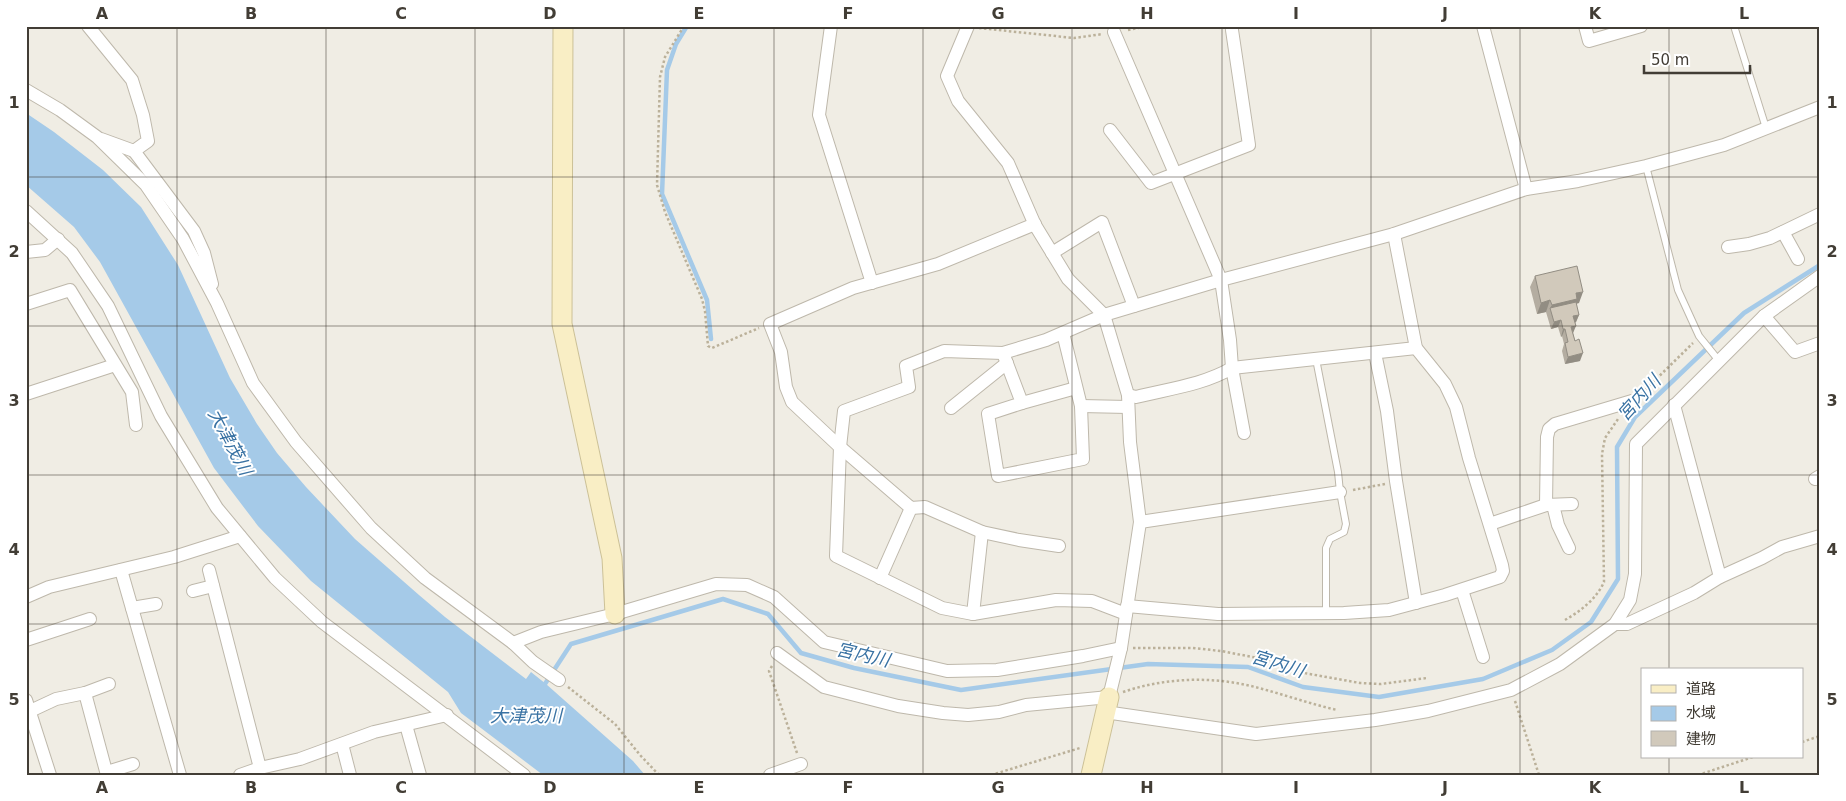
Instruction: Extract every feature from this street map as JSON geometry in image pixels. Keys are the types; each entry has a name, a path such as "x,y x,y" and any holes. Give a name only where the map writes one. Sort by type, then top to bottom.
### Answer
{"street":[{"path":"88,26 132,80 143,115 148,141 134,151"},
{"path":"562,26 562,324 612,558 615,614"},
{"path":"831,26 820,114 872,283"},
{"path":"1483,26 1526,189"},
{"path":"1585,26 1589,41 1641,26"},
{"path":"968,27 947,76 958,101 1008,163 1035,224 1068,278 1104,315 1128,401 1130,442 1140,522 1121,648 1090,775"},
{"path":"1110,130 1151,183 1249,145 1232,30"},
{"path":"1114,32 1221,280 1232,368 1244,432"},
{"path":"26,90 60,110 97,137 146,185 183,239 217,303 253,383 296,442 371,528 425,578 513,643 533,662 559,680"},
{"path":"952,408 1005,358 1104,315 1221,280 1394,234 1526,189 1578,181 1646,166 1724,145 1820,107"},
{"path":"97,137 134,151 194,231 204,253 217,303"},
{"path":"26,211 72,253 108,306 161,416 217,508 275,578 322,622 524,775"},
{"path":"1728,246 1770,238 1820,214"},
{"path":"1052,253 1102,222 1134,306"},
{"path":"1035,224 938,264 853,288 770,324 781,352 786,387 792,402 840,448 911,508 925,506 982,532 1059,546"},
{"path":"1783,232 1798,259"},
{"path":"1005,358 944,351 906,366 909,387 844,411 840,448 836,556 942,608 974,614 1056,600 1092,601 1126,610 1218,614 1389,610 1462,590 1500,577 1503,571 1469,458 1456,407 1445,384 1416,348 1394,234"},
{"path":"26,252 45,250 58,239"},
{"path":"777,653 824,687 898,706 943,713 968,714 999,712 1026,705 1107,705 1256,734 1283,732 1428,711 1511,690 1560,664 1614,624 1630,600 1635,574 1636,444 1764,316 1820,276"},
{"path":"26,304 70,290 132,392 136,425"},
{"path":"1764,316 1795,352 1820,343"},
{"path":"1063,333 1081,406 1083,459 998,476 988,414 1076,388"},
{"path":"1081,406 1128,401 1136,397 1218,376 1232,368 1416,348"},
{"path":"1374,353 1387,412 1416,603"},
{"path":"1005,358 1022,403"},
{"path":"26,394 115,365"},
{"path":"1569,548 1549,505 1547,437 1549,429 1555,424 1632,402"},
{"path":"1674,405 1720,577"},
{"path":"1140,522 1340,492"},
{"path":"1490,524 1549,505 1572,504"},
{"path":"880,578 911,508"},
{"path":"974,614 982,532"},
{"path":"26,597 49,587 174,557 240,536"},
{"path":"1614,624 1627,624 1694,593 1720,577 1782,547 1820,536"},
{"path":"121,570 180,775"},
{"path":"209,570 260,768"},
{"path":"513,643 541,632 615,614 716,584 747,586 774,597 824,642 947,671 997,670 1121,648"},
{"path":"193,591 213,586"},
{"path":"1462,590 1483,657"},
{"path":"132,608 156,604"},
{"path":"26,640 90,619"},
{"path":"50,775 27,708 85,693 109,684"},
{"path":"85,693 107,774 133,764"},
{"path":"240,775 260,768 300,759 374,732 447,716"},
{"path":"406,725 420,775"},
{"path":"342,744 350,775"},
{"path":"770,775 801,764"}],"lane":[{"path":"1734,26 1766,128"},
{"path":"1646,166 1678,290 1699,336 1720,362"},
{"path":"1316,359 1346,524 1344,532 1330,539 1326,548 1326,612"}],"path":[{"path":"684,26 664,57 660,77 657,185 665,212 702,299 708,346 712,348 770,324"},
{"path":"968,27 1074,38 1148,26"},
{"path":"1565,620 1586,605 1600,590 1604,582 1602,454 1605,438 1632,402 1699,336"},
{"path":"1340,492 1396,481"},
{"path":"1121,648 1221,650 1263,659 1304,673 1360,683 1380,684 1427,678"},
{"path":"777,653 770,671 801,764"},
{"path":"559,680 615,724 659,775"},
{"path":"1107,705 1150,684 1184,680 1222,681 1260,688 1292,699 1340,711"},
{"path":"1511,690 1539,775"},
{"path":"1804,741 1820,736"},
{"path":"991,775 1078,748 1096,750"},
{"path":"1698,775 1750,758"}],"water":[{"name":"大津茂川","path":"26,113 103,170 141,207 178,265 230,378 257,424 277,453 306,487 355,539 419,595 526,679 531,672 633,761 645,775 543,775 461,713 448,692 311,581 258,526 214,468 100,262 74,227 26,185"}],"building":[{"path":"1577,266 1583,292 1576,293 1577,299 1552,305 1550,300 1541,303 1535,276"},
{"path":"1576,302 1579,315 1573,316 1576,326 1571,327 1575,341 1579,339 1583,353 1568,357 1565,343 1568,342 1565,329 1563,329 1561,320 1554,322 1550,308"}],"waterway":[{"path":"687,26 676,44 667,70 662,194 707,300 711,339"},
{"name":"宮内川","path":"543,687 571,644 723,599 768,614 801,653 854,668 961,690 1148,664 1248,667 1303,687 1379,697 1483,679 1552,650 1591,622 1618,579 1617,447 1635,417 1744,313 1820,265"}]}
